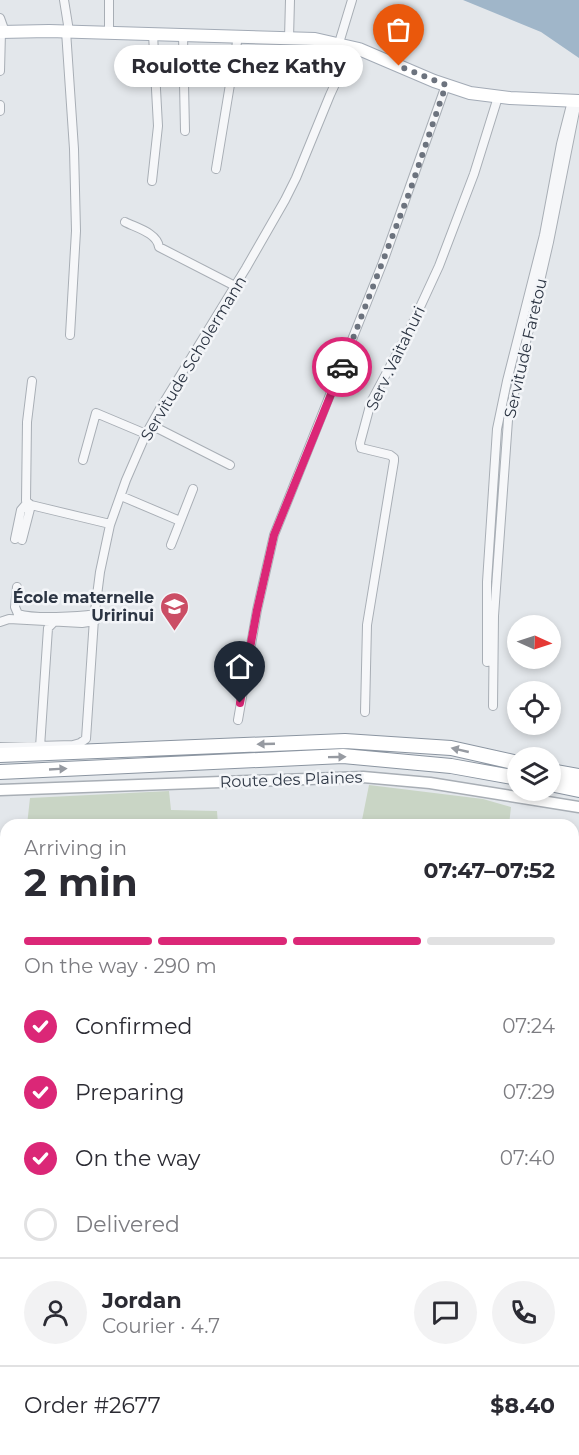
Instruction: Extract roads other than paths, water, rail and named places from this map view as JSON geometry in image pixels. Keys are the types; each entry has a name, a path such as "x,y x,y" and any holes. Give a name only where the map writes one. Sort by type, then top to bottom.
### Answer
{"highway":[{"path":"0,755 345,741 451,748 507,761"},
{"name":"Route des Plaines","path":"0,772 343,756 451,766 507,776"},
{"path":"561,773 579,776"},
{"path":"561,786 579,789"}],"main road":[{"path":"2,32 66,31 315,39 352,47 470,93 498,97 576,101"},
{"name":"Route des Plaines","path":"0,790 363,777 430,783 579,807"}],"street":[{"path":"62,0 74,149 76,231 70,335"},
{"path":"109,0 109,32"},
{"path":"289,38 290,0"},
{"path":"339,44 352,0"},
{"path":"0,18 2,32 0,71"},
{"path":"152,181 158,126 153,34"},
{"path":"183,34 185,131"},
{"path":"216,169 238,36"},
{"name":"Servitude Scholermann","path":"40,747 73,745 84,742 88,735 95,618 100,572 110,524 151,424 235,286 296,178 352,47"},
{"path":"238,720 257,610 274,535 383,262 446,85"},
{"name":"Serv .Vaitahuri","path":"365,712 367,625 394,458 361,448 360,443 371,402 409,331 439,266 474,174 498,97"},
{"name":"Servitude Faretou","path":"487,662 487,582 499,420 544,235 561,144 576,101"},
{"name":"Servitude Faretou","path":"493,706 494,616 508,420 549,243 576,101"},
{"path":"0,105 0,111"},
{"path":"126,222 152,235 159,247 235,286"},
{"path":"29,504 27,422 32,381"},
{"path":"83,460 96,412 146,435"},
{"path":"151,424 230,465"},
{"path":"171,545 193,489"},
{"path":"121,496 180,521"},
{"path":"29,504 110,524"},
{"path":"18,539 21,510 29,504"},
{"path":"17,587 15,607 18,614 95,618"},
{"path":"0,622 9,619 89,623 95,618"},
{"path":"0,747 40,747 48,628 54,622"}],"water":[{"path":"463,0 579,0 579,58 541,32"}],"place":[{"name":"Roulotte Chez Kathy","path":"399,66"},
{"name":"École maternelle Uririnui","path":"175,632"}]}
